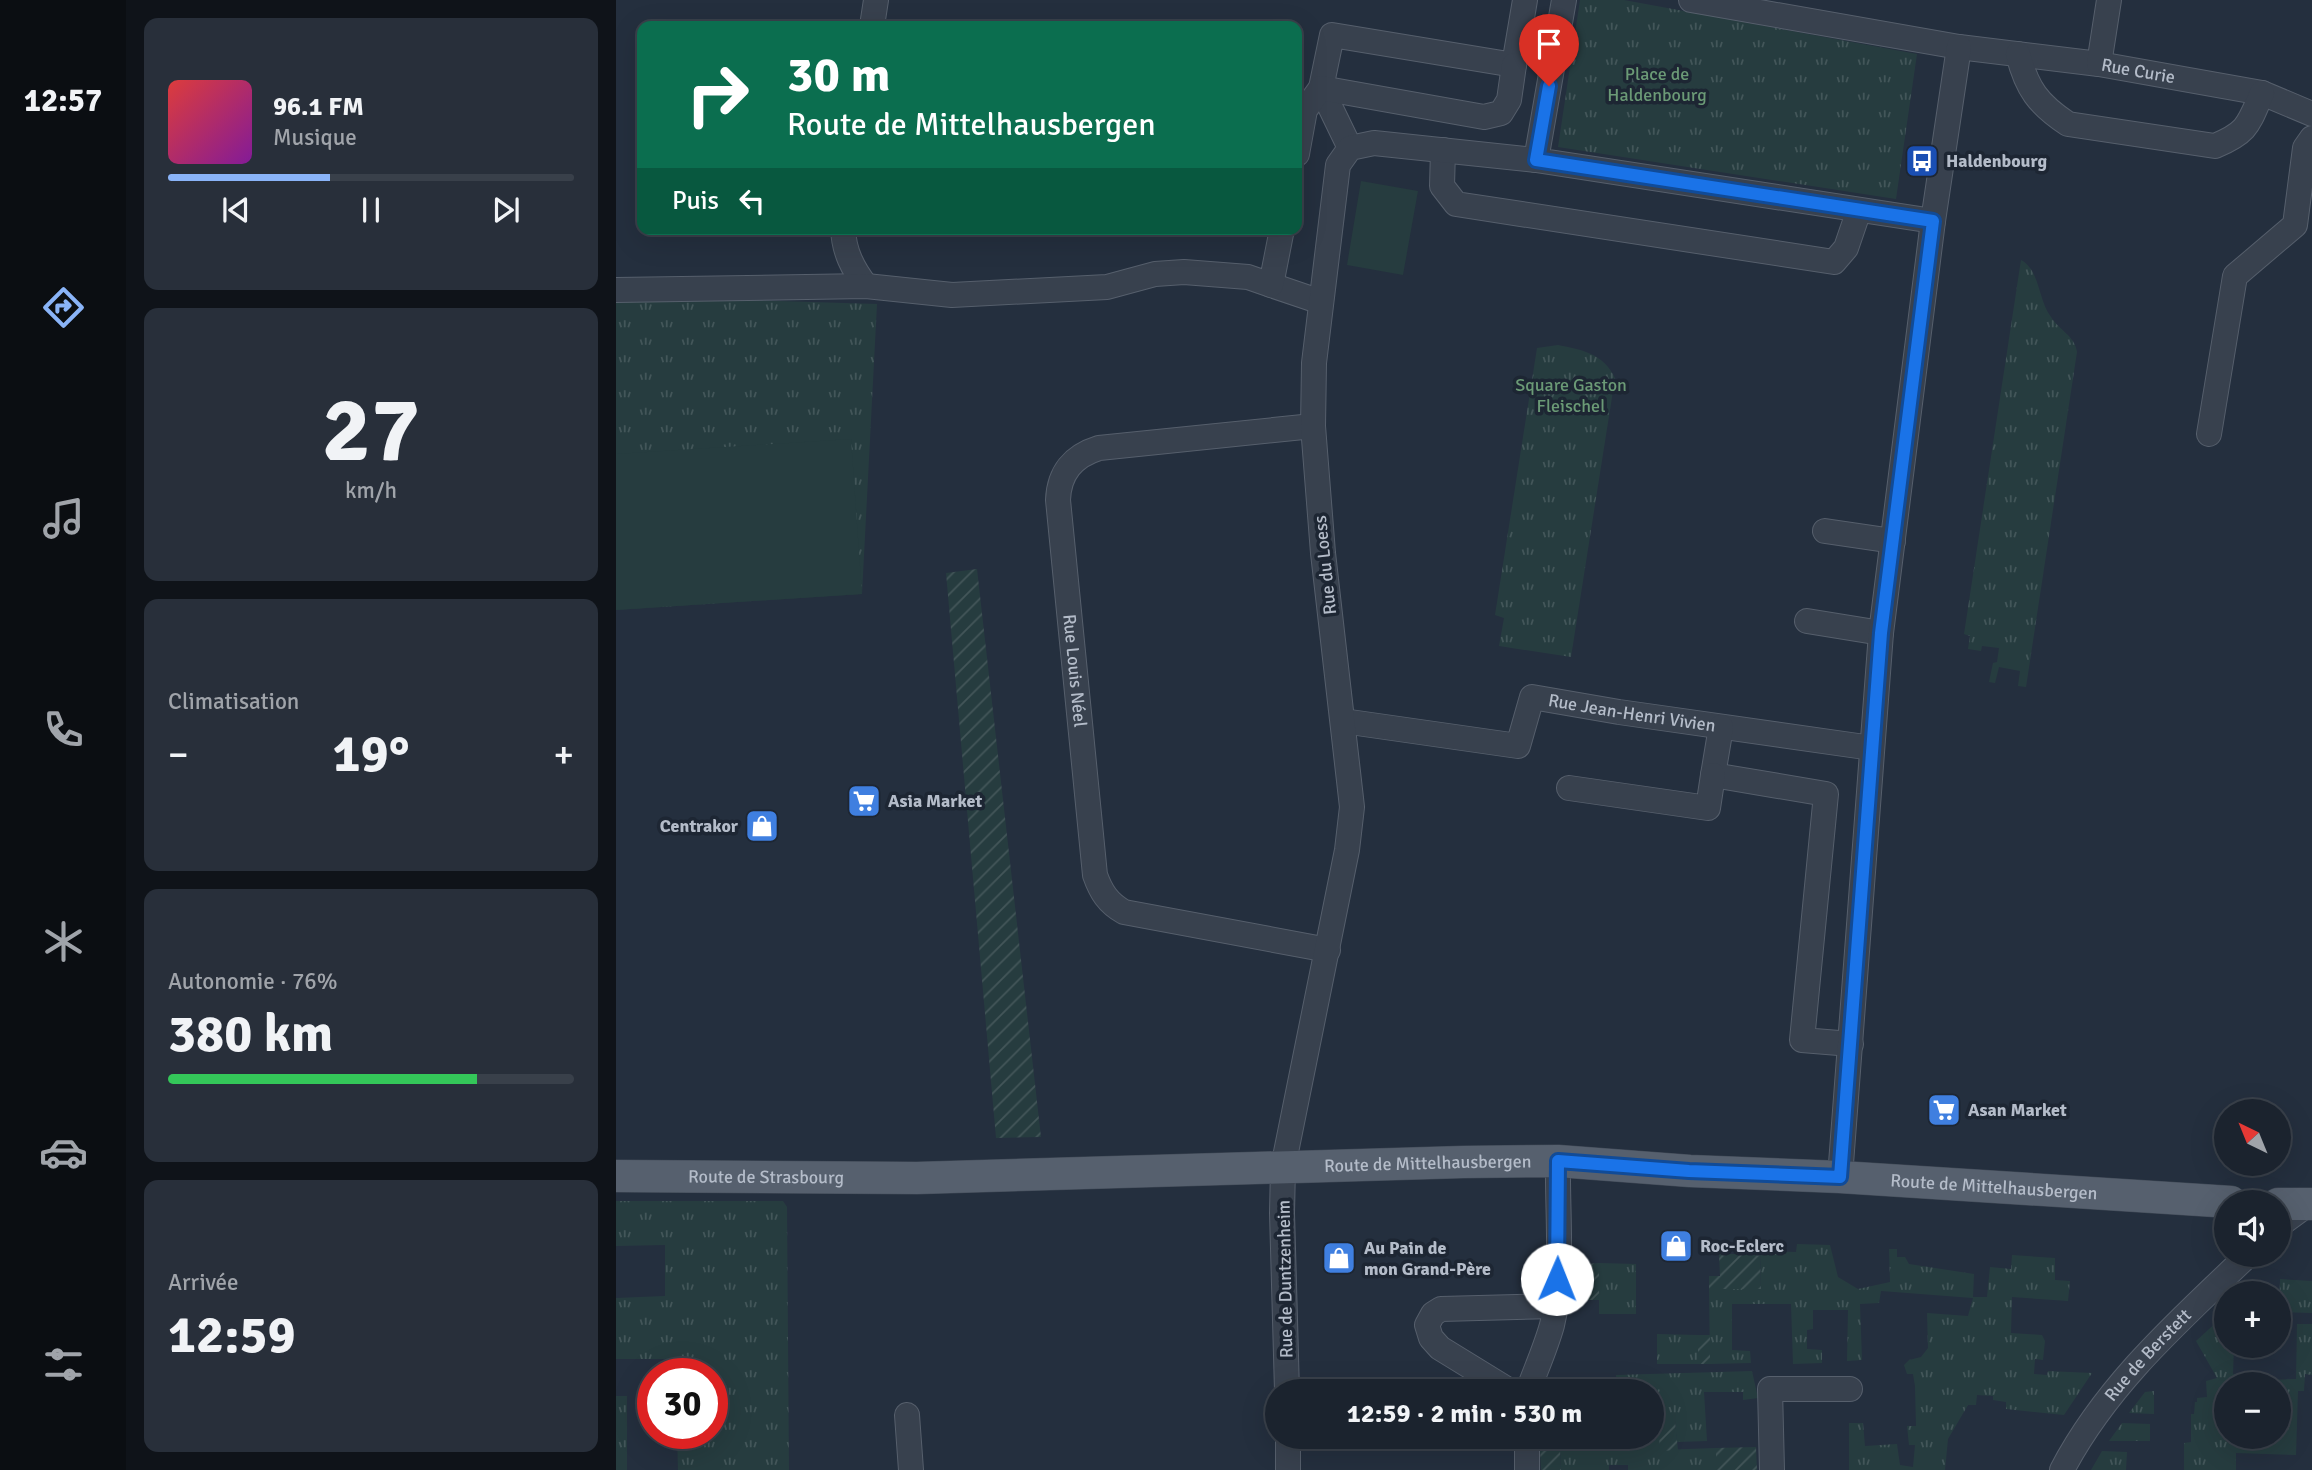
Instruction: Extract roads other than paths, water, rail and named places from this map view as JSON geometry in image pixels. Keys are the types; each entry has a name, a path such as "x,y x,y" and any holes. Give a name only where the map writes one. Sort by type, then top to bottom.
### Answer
{"main road":[{"name":"Route de Mittelhausbergen","path":"917,1178 1283,1167 1334,1155 1558,1161 2214,1201"},
{"name":"Route de Strasbourg","path":"616,1176 917,1178"}],"street":[{"path":"873,21 876,0"},
{"path":"1321,88 1484,117 1501,113 1509,100 1525,0"},
{"path":"1536,160 1564,0"},
{"path":"1691,0 1959,47 1933,221 1881,633 1840,1177"},
{"path":"2099,64 2109,0"},
{"path":"1302,130 1306,110 1321,88 1332,35 1514,65"},
{"name":"Rue Curie","path":"1959,47 2099,64 2262,93 2312,114"},
{"path":"2018,54 2024,79 2033,94 2052,114 2068,124 2215,146 2236,137 2249,122 2262,93"},
{"path":"1321,88 1350,148 1374,143 1536,160 1933,221"},
{"path":"2209,433 2235,276 2295,225 2305,148 2312,138"},
{"name":"Rue du Loess","path":"1283,1167 1328,950 1347,850 1352,807 1323,553 1313,426 1314,363 1338,165 1350,148"},
{"path":"1443,150 1442,186 1456,204 1834,262 1846,248 1859,210"},
{"path":"844,235 847,256 854,271 866,286"},
{"path":"1271,285 1281,235"},
{"path":"616,290 866,286 953,295 1107,287 1155,275 1184,272 1248,277 1321,302"},
{"name":"Rue Louis Néel","path":"1313,426 1099,448 1087,452 1070,464 1062,477 1058,500 1095,875 1102,893 1124,912 1328,950"},
{"path":"1825,531 1892,541"},
{"path":"1807,621 1881,633"},
{"name":"Rue Jean-Henri Vivien","path":"1343,721 1518,746 1532,697 1872,748"},
{"path":"1569,789 1708,807 1721,727"},
{"path":"1713,775 1826,794 1802,1040 1851,1044"},
{"path":"1532,1379 1552,1325 1555,1306 1558,1161"},
{"name":"Rue de Duntzenheim","path":"1283,1167 1287,1379"},
{"name":"Rue de Berstett","path":"2062,1470 2093,1418 2122,1380 2236,1267"},
{"path":"1490,1379 1440,1348 1427,1325 1433,1314 1441,1308 1555,1306"},
{"path":"1772,1470 1770,1389 1850,1389"},
{"path":"907,1415 911,1470"},
{"path":"1288,1449 1288,1470"},
{"path":"1527,1449 1527,1470"}],"place":[{"name":"Haldenbourg","path":"1922,161"},
{"name":"Asia Market","path":"864,801"},
{"name":"Centrakor","path":"762,826"},
{"name":"Asan Market","path":"1944,1110"},
{"name":"Roc-Eclerc","path":"1676,1246"},
{"name":"Au Pain de mon Grand-Père","path":"1339,1258"}],"park label":[{"name":"Place de Haldenbourg","path":"1657,84"},
{"name":"Square Gaston Fleischel","path":"1571,395"}]}
